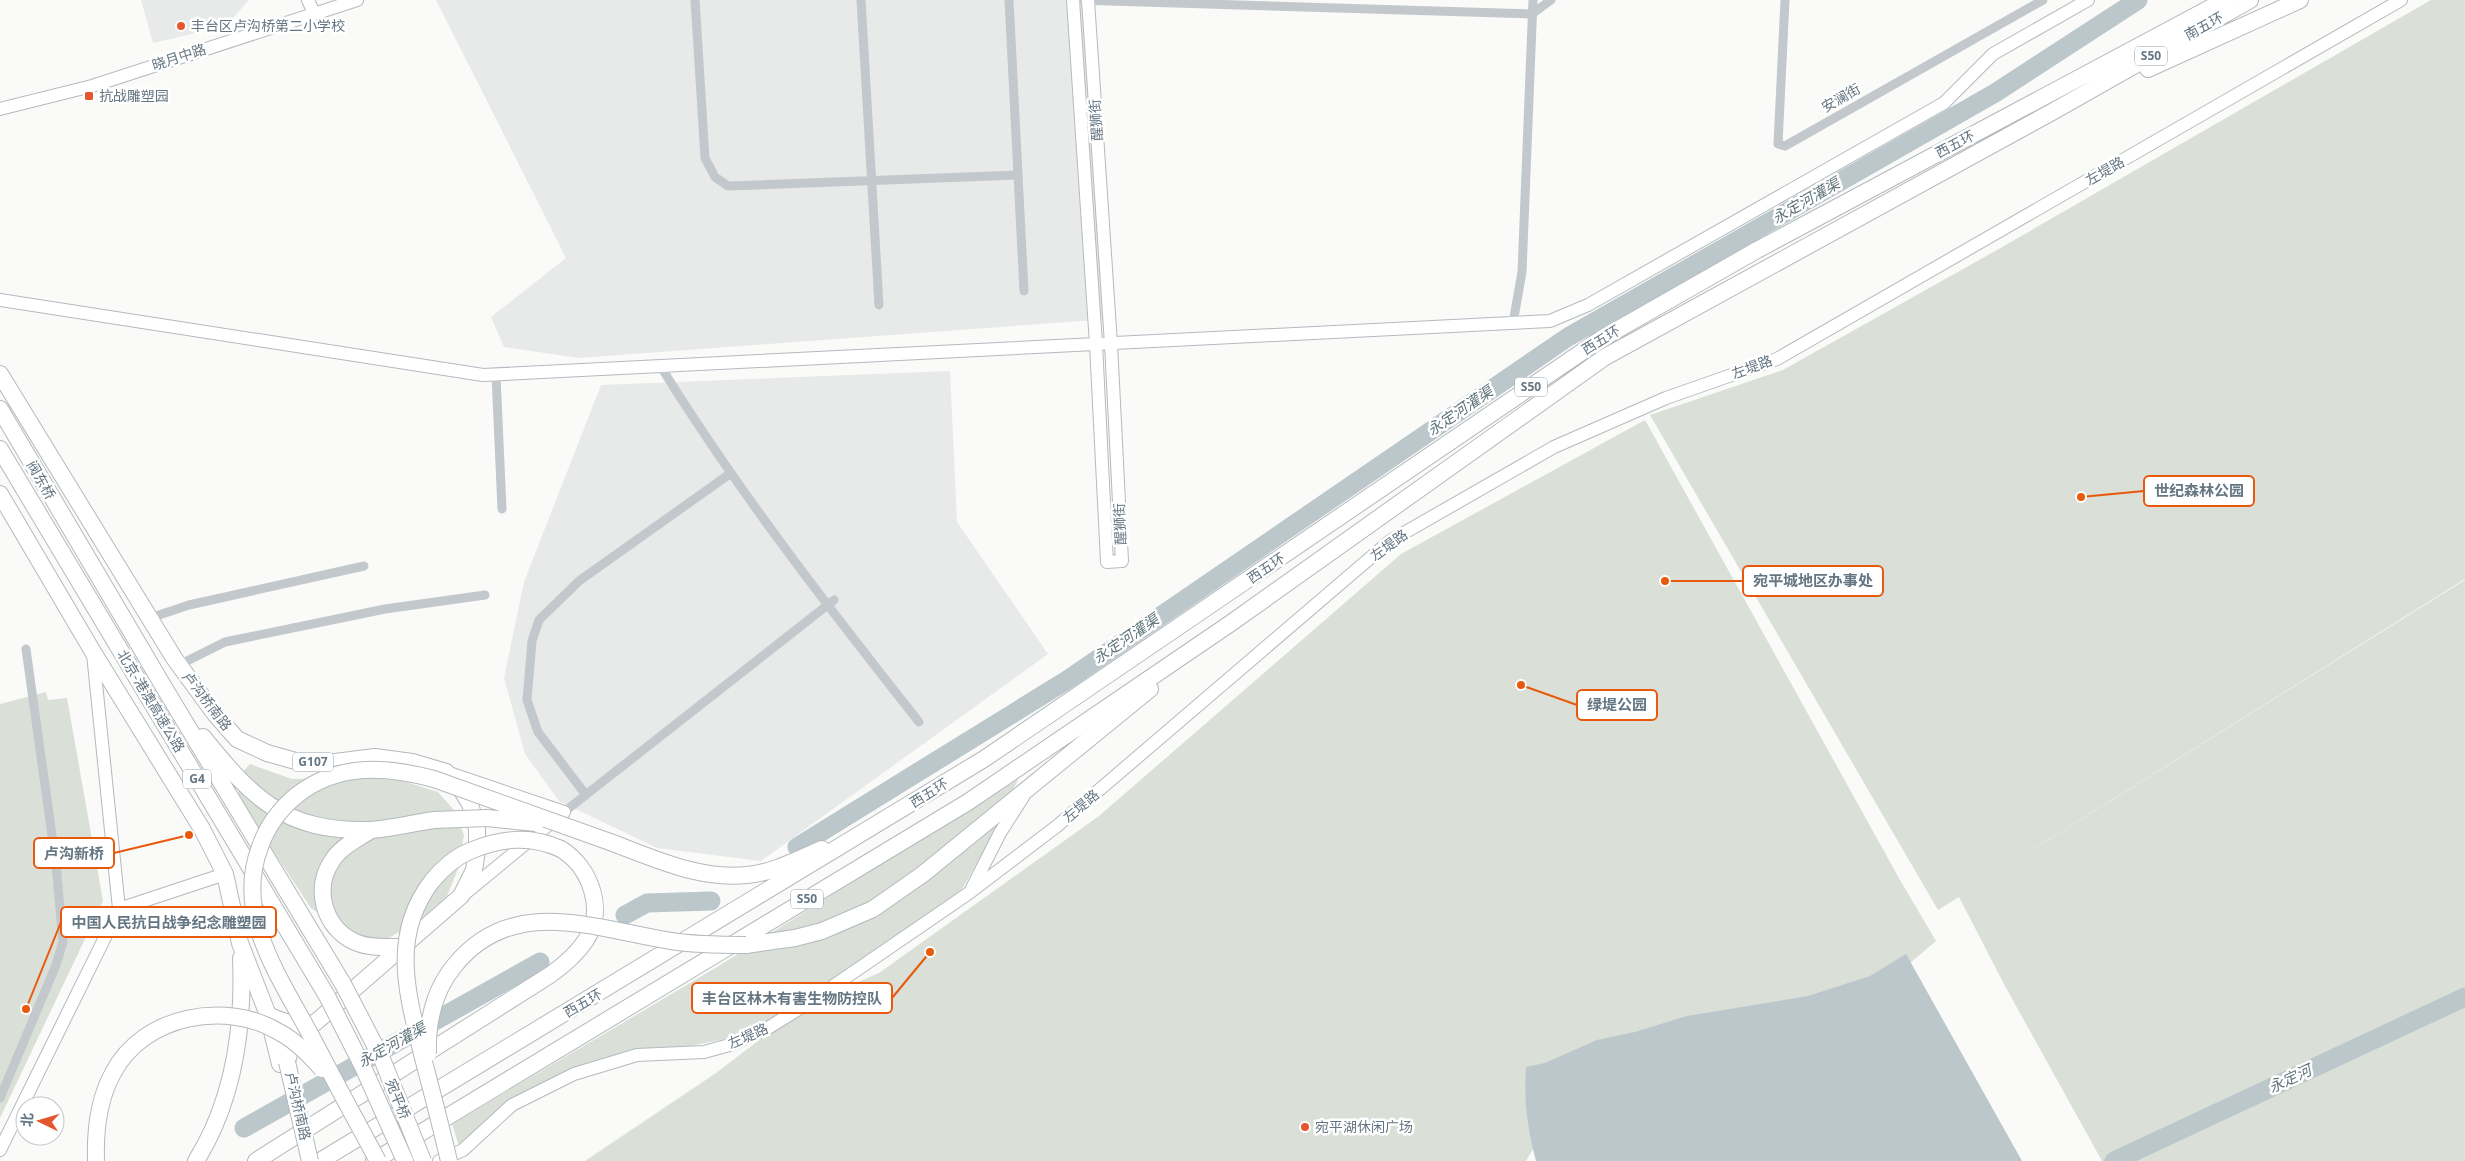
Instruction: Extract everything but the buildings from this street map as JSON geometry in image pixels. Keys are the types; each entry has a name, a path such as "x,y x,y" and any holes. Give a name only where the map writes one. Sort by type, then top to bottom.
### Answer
{"highway":[{"name":"西五环","path":"320,1161 871,829 1008,743 1601,339 1756,250 2225,0"},
{"name":"南五环","path":"2052,112 2250,0"},
{"path":"2052,112 2300,0"},
{"name":"西五环","path":"376,1161 968,802 1231,622 1605,357 2052,112"},
{"name":"卢沟桥南路","path":"0,374 179,665 215,714 237,739 267,753 298,762 327,763 352,759 394,758 446,772 461,789 470,804 477,829 477,851 474,870 461,896 400,947 316,1022 298,1034 291,1046 284,1063 302,1161"},
{"name":"阀东桥","path":"0,409 82,550"},
{"name":"阀东桥","path":"0,449 67,561"},
{"name":"卢沟桥南路","path":"0,494 93,652 188,802 224,874 240,943 268,1015 284,1063 310,1161"},
{"name":"北京-港澳高速公路","path":"82,550 342,984"},
{"name":"北京-港澳高速公路","path":"67,561 327,996"},
{"path":"76,576 81,629"},
{"path":"99,578 149,616"},
{"path":"430,1084 428,1047 430,1021 437,995 447,974 463,955 492,934 527,923 567,922 680,942 746,945 770,943 813,933 848,921 873,909 923,874 1231,622"},
{"path":"165,689 228,768 248,789 284,815 322,827 371,830 434,820 487,818 565,819"},
{"path":"376,1161 273,965 255,921 252,898 255,858 270,824 281,810 307,787 324,778 350,770 379,769 408,772 565,819 610,842 685,869 718,874 746,875 770,870 871,829"},
{"path":"371,830 346,846 332,860 325,876 322,894 325,912 332,924 342,934 356,943 400,947"},
{"path":"256,1161 550,975 576,954 587,939 594,922 593,892 589,878 572,856 561,849 534,840 513,839 482,846 463,854 449,863 437,875 414,910 407,936 406,981 430,1084 449,1161"},
{"path":"196,1161 219,1115 232,1075 240,1020 242,988 240,943"},
{"name":"宛平桥","path":"342,984 382,1059 423,1161"},
{"name":"宛平桥","path":"327,996 363,1067 405,1161"},
{"path":"96,1161 97,1126 100,1108 114,1071 136,1044 180,1020 210,1015 246,1018 261,1023 295,1043 334,1080"},
{"path":"268,1015 292,1024 302,1025 316,1022"}],"street":[{"path":"308,0 314,14"},
{"name":"晓月中路","path":"0,109 92,86 357,0"},
{"path":"695,0 705,158 715,176 728,186 1018,175"},
{"path":"861,0 879,305"},
{"path":"1008,0 1024,291"},
{"name":"醒狮街","path":"1073,0 1096,344 1107,562 1122,561 1111,344 1088,0"},
{"path":"1077,0 1532,14 1551,0"},
{"path":"1513,323 1522,272 1533,0"},
{"name":"安澜街","path":"1785,0 1778,144 1785,146 2043,0"},
{"path":"0,300 483,375 1550,321 1588,305 1944,103 1993,54 2088,0"},
{"name":"左堤路","path":"439,1161 463,1150 512,1105 574,1074 637,1055 704,1052 733,1044 768,1028 969,893 1057,826 1390,541 1554,447 1666,398 1777,359 2402,0"},
{"path":"660,367 700,430 731,473 918,722"},
{"path":"496,375 502,509"},
{"path":"586,795 538,732 527,700 532,641 539,620 579,581 731,473"},
{"path":"149,616 189,604 364,566"},
{"path":"179,665 225,642 385,610 485,595"},
{"path":"461,896 565,819 586,795 830,603"},
{"path":"0,1098 56,965 63,942 56,864 26,649"},
{"path":"0,1150 119,909 93,652"},
{"path":"446,772 565,819"},
{"path":"969,893 1014,810 1032,786"},
{"path":"119,909 224,874"}],"shaded area":[{"name":"丰台区卢沟桥第二小学校","path":"141,0 249,0 233,18 196,33 153,43"},
{"path":"436,0 1086,0 1108,319 579,358 504,347 491,317 566,258"},
{"path":"2431,0 2465,0 2465,579 1971,888 2465,580 2465,1161 2102,1161 2005,986 1959,897 1938,910 1650,415 1783,370 1997,250"},
{"path":"950,371 957,522 1048,654 761,861 657,848 559,801 525,754 504,678 524,582 601,385"},
{"path":"1645,420 1900,880 1936,941 1835,1027 1571,1085 1526,1161 585,1161 716,1073 807,1004 879,973 1099,816 1401,554"},
{"path":"46,692 48,700 67,698 103,901 0,1118 0,704"},
{"path":"250,764 292,779 364,777 403,781 438,792 453,809 464,835 458,869 447,896 422,918 389,938 371,942 351,936 311,908 238,798 239,776"},
{"path":"1019,777 996,829 961,891 818,993 759,1027 729,1038 691,1046 633,1049 580,1066 459,1146 452,1124 717,967"},
{"path":"1906,954 2022,1161 1536,1161 1527,1114 1525,1092 1526,1067 1545,1063 1597,1040 1635,1032 1687,1016 1808,996 1870,976"}],"waterway":[{"name":"永定河灌渠","path":"797,847 1067,680 1568,337 1995,93 2138,0"},
{"name":"永定河灌渠","path":"625,915 647,903 711,901"},
{"name":"永定河灌渠","path":"244,1128 540,962"},
{"name":"永定河","path":"2114,1161 2465,997"}],"place":[{"name":"丰台区卢沟桥第二小学校","path":"181,26"},
{"name":"抗战雕塑园","path":"89,96"},
{"name":"世纪森林公园","path":"2081,497"},
{"name":"宛平城地区办事处","path":"1665,581"},
{"name":"绿堤公园","path":"1521,685"},
{"name":"卢沟新桥","path":"189,835"},
{"name":"丰台区林木有害生物防控队","path":"930,952"},
{"name":"中国人民抗日战争纪念雕塑园","path":"26,1009"},
{"name":"宛平湖休闲广场","path":"1305,1127"}]}
